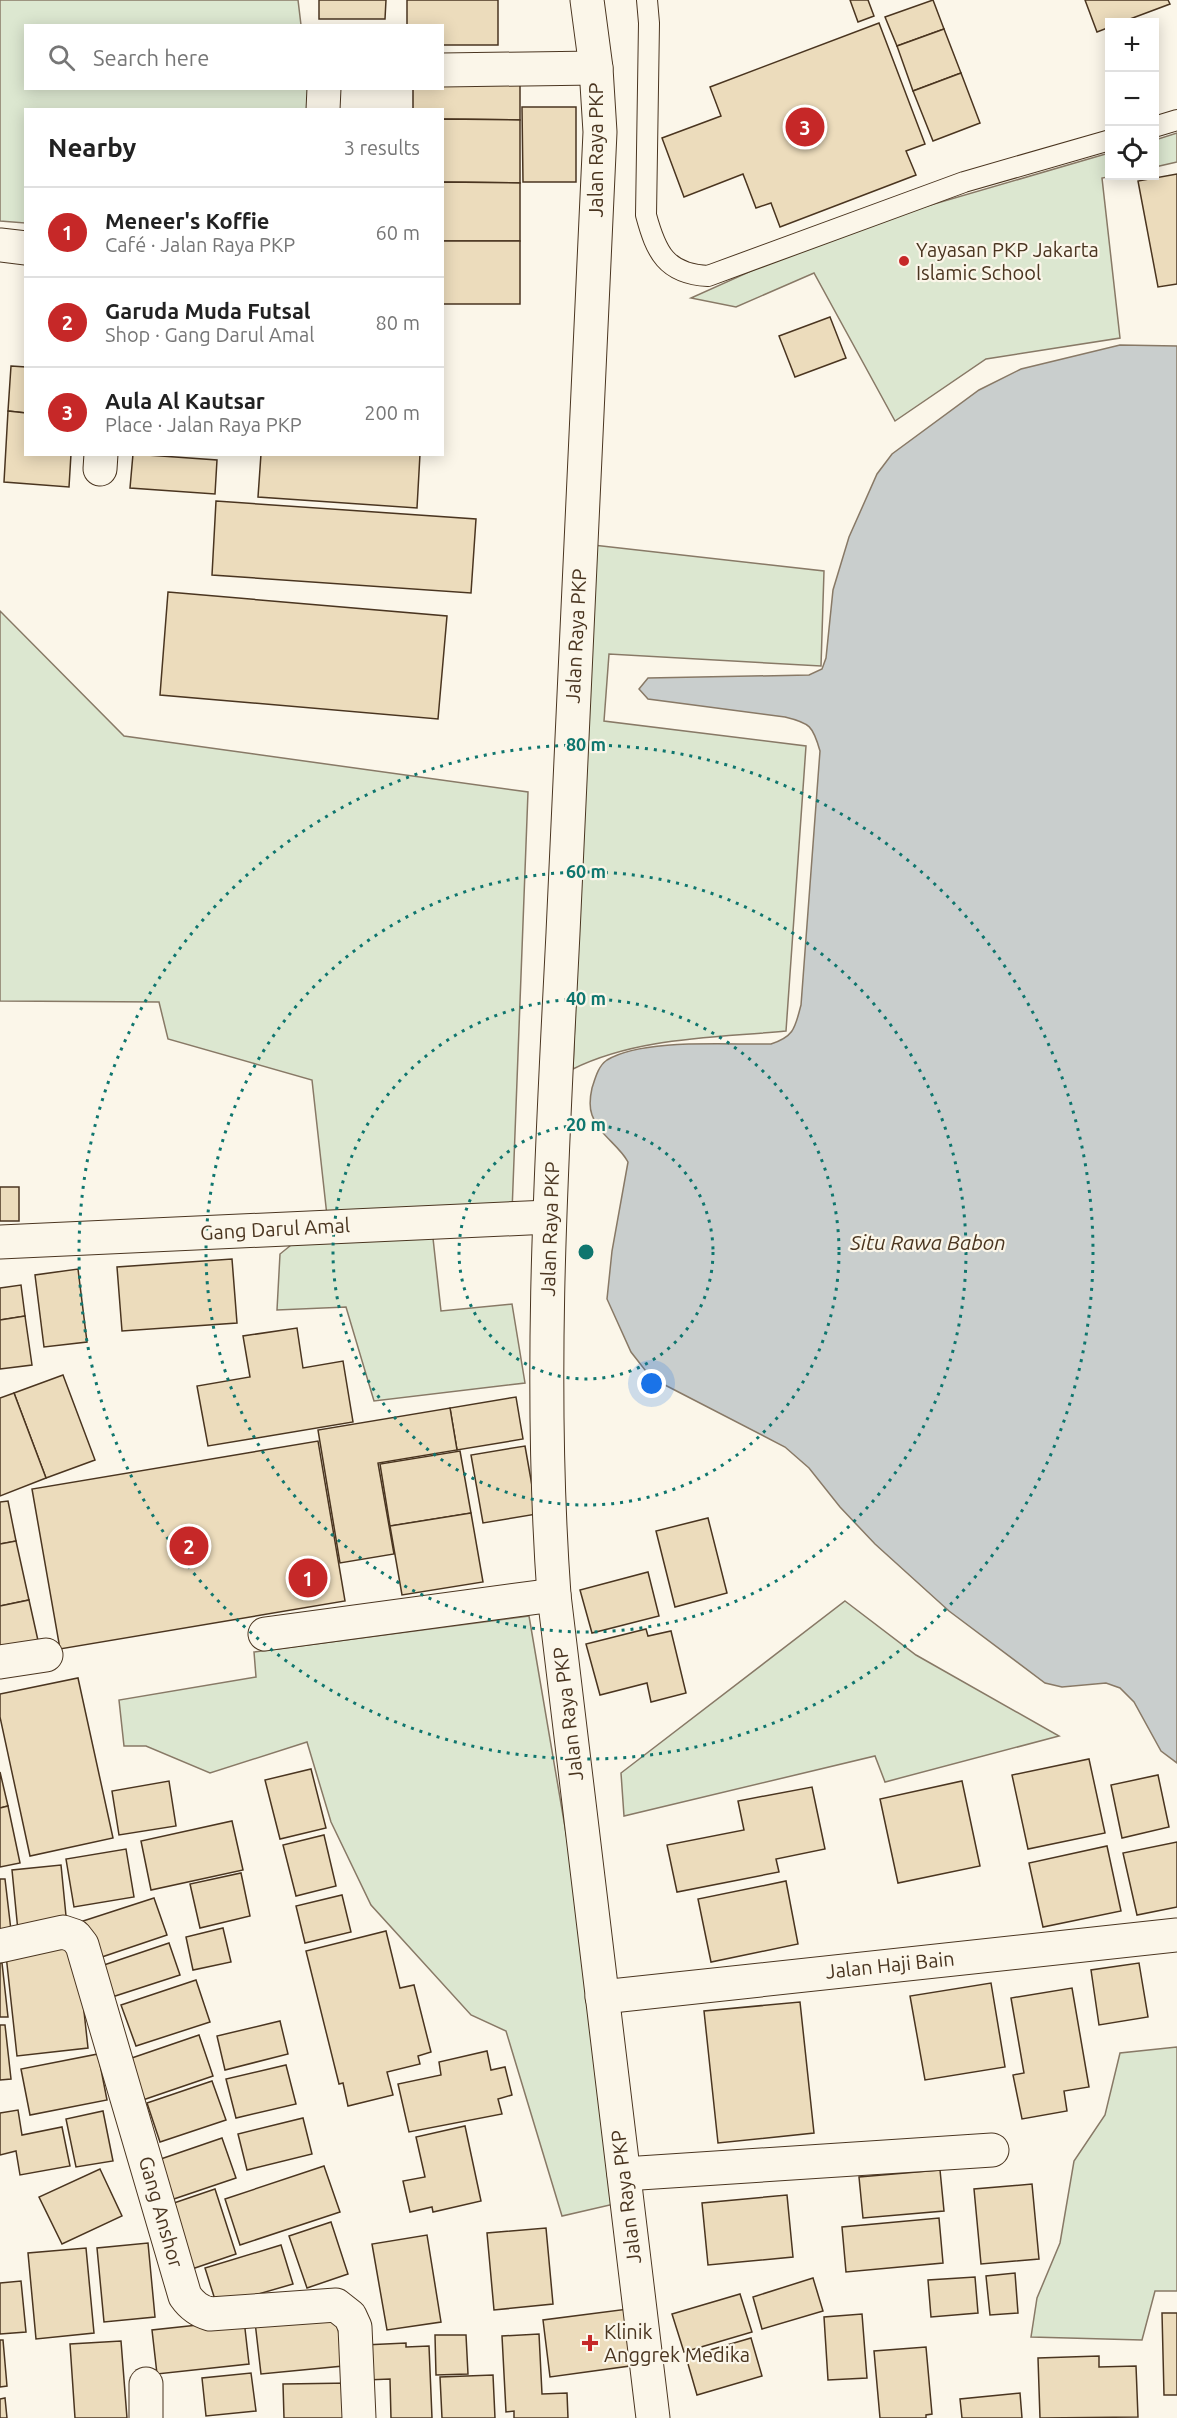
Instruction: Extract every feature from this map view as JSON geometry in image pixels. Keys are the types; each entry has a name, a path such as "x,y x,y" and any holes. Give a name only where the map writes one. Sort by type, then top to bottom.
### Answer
{"street":[{"name":"Jalan Raya PKP","path":"587,0 596,68 600,132 549,1217 546,1437 554,1595 653,2418"},
{"path":"444,70 596,68"},
{"path":"322,108 324,90"},
{"path":"0,244 24,248"},
{"name":"Gang Darul Amal","path":"0,1242 549,1217"},
{"path":"265,1634 554,1595"},
{"path":"0,1662 46,1655"},
{"name":"Gang Anshor","path":"0,1946 63,1932 75,1936 82,1945 185,2296 192,2305 210,2314 336,2305 344,2310 355,2326 359,2418"},
{"name":"Jalan Haji Bain","path":"602,1997 1177,1935"},
{"path":"624,2174 992,2150"},
{"path":"146,2384 146,2418"}],"lane":[{"path":"647,0 649,22 646,215 652,238 662,255 672,266 689,275 708,276 964,182 1105,141"},
{"path":"1158,126 1177,120"}],"green space":[{"path":"0,0 298,0 301,24 24,24 24,90 308,90 311,108 24,108 24,223 0,221"},
{"path":"1177,133 1177,162 1159,166 1159,139"},
{"path":"1105,154 1105,177 1102,178 1120,338 986,359 895,421 814,273 736,307 691,298 838,232"},
{"path":"593,545 824,571 821,666 609,654 604,721 806,746 786,1031 650,1045 598,1058 573,1069"},
{"path":"0,611 124,736 528,792 512,1212 432,1229 441,1311 512,1304 525,1383 374,1401 346,1307 277,1310 280,1254 327,1216 312,1080 168,1039 159,1002 0,1001"},
{"path":"845,1601 916,1655 1059,1736 885,1782 875,1756 624,1816 621,1773"},
{"path":"529,1616 581,1921 623,2202 562,2216 506,2031 471,2015 371,1905 331,1822 307,1742 210,1773 146,1746 124,1746 119,1700 256,1677 254,1652"},
{"path":"1177,2047 1177,2291 1155,2291 1142,2340 1031,2337 1037,2298 1060,2243 1074,2161 1105,2115 1120,2053"}],"water":[{"name":"Situ Rawa Babon","path":"1120,345 1177,346 1177,1763 1161,1751 1134,1702 1120,1688 1106,1683 1062,1687 1045,1683 949,1611 875,1544 840,1507 809,1468 785,1447 663,1384 645,1370 631,1352 607,1299 612,1251 628,1162 595,1122 590,1105 591,1091 596,1077 607,1060 642,1048 686,1044 771,1044 785,1038 793,1030 801,1005 820,751 815,736 809,727 793,719 648,699 639,689 648,678 809,675 822,669 826,658 833,590 849,537 877,474 892,454 979,390 1021,369"}],"building":[{"path":"319,0 386,0 385,19 319,19"},
{"path":"407,0 498,0 498,45 444,45 444,24 407,24"},
{"path":"850,0 868,0 874,16 858,22"},
{"path":"933,0 944,29 897,46 885,17"},
{"path":"1085,0 1168,0 1170,4 1133,18 1105,18 1105,29 1097,32"},
{"path":"879,23 925,144 906,151 916,175 780,227 771,203 756,208 743,174 684,197 662,138 721,116 710,87"},
{"path":"944,29 961,73 913,91 897,46"},
{"path":"961,73 980,123 933,141 913,91"},
{"path":"444,80 520,80 520,120 444,119 444,108 413,108 413,90 444,90"},
{"path":"522,107 576,107 576,182 523,182"},
{"path":"444,119 520,120 520,183 444,182"},
{"path":"1177,174 1177,284 1158,287 1138,181 1159,180 1159,177"},
{"path":"444,182 520,183 520,241 444,241"},
{"path":"444,241 520,241 520,304 444,304"},
{"path":"830,317 846,358 795,377 779,336"},
{"path":"11,366 24,367 24,413 8,411"},
{"path":"8,411 24,413 24,456 71,456 69,487 4,482"},
{"path":"133,456 217,460 215,494 130,488"},
{"path":"261,456 420,456 417,508 258,497"},
{"path":"216,501 476,519 471,593 212,575"},
{"path":"168,592 447,616 438,719 160,695"},
{"path":"0,1187 19,1187 19,1221 0,1221"},
{"path":"232,1259 237,1323 122,1331 117,1267"},
{"path":"78,1269 87,1342 44,1347 35,1275"},
{"path":"21,1285 25,1316 0,1320 0,1288"},
{"path":"25,1316 32,1365 0,1369 0,1320"},
{"path":"297,1328 303,1368 343,1361 353,1422 208,1446 197,1386 250,1377 243,1336"},
{"path":"63,1375 95,1460 46,1478 14,1393"},
{"path":"14,1393 46,1478 0,1496 0,1398"},
{"path":"516,1397 523,1439 457,1450 450,1408"},
{"path":"450,1408 457,1450 378,1463 394,1554 340,1563 318,1430"},
{"path":"318,1441 345,1601 60,1649 32,1489"},
{"path":"525,1446 537,1514 483,1523 471,1455"},
{"path":"460,1451 471,1513 390,1526 380,1464"},
{"path":"8,1501 16,1541 0,1544 0,1502"},
{"path":"471,1513 483,1582 402,1595 390,1526"},
{"path":"708,1518 727,1593 675,1607 656,1531"},
{"path":"16,1541 29,1600 0,1606 0,1544"},
{"path":"648,1572 659,1616 592,1633 580,1590"},
{"path":"29,1600 39,1645 0,1653 0,1606"},
{"path":"646,1629 648,1636 671,1631 686,1693 651,1702 647,1683 600,1695 586,1644"},
{"path":"78,1678 113,1838 30,1856 0,1717 0,1694"},
{"path":"1089,1759 1105,1833 1028,1849 1012,1775"},
{"path":"311,1769 326,1828 280,1839 265,1780"},
{"path":"0,1772 8,1806 0,1808"},
{"path":"1158,1775 1169,1827 1122,1838 1111,1785"},
{"path":"169,1781 176,1826 119,1835 112,1791"},
{"path":"962,1781 980,1866 898,1883 880,1799"},
{"path":"812,1787 825,1849 776,1859 779,1872 677,1892 667,1845 744,1830 738,1801"},
{"path":"8,1806 20,1863 0,1867 0,1808"},
{"path":"232,1821 243,1870 151,1890 141,1841"},
{"path":"324,1835 336,1886 296,1896 283,1845"},
{"path":"1177,1842 1177,1907 1137,1915 1123,1853"},
{"path":"1107,1846 1121,1911 1043,1927 1029,1863"},
{"path":"126,1849 134,1897 74,1907 66,1859"},
{"path":"61,1865 67,1926 18,1931 12,1870"},
{"path":"241,1873 250,1916 200,1928 190,1884"},
{"path":"0,1879 5,1879 12,1939 0,1940"},
{"path":"786,1881 798,1944 711,1962 698,1899"},
{"path":"342,1895 351,1932 305,1943 296,1906"},
{"path":"154,1898 167,1935 93,1960 80,1922"},
{"path":"223,1928 231,1962 193,1970 186,1937"},
{"path":"386,1931 400,1988 414,1985 431,2052 418,2056 420,2064 387,2072 393,2095 348,2106 343,2083 339,2084 306,1951"},
{"path":"169,1943 180,1975 109,1998 98,1967"},
{"path":"77,1947 88,2048 17,2056 6,1955"},
{"path":"0,1963 2,1963 8,2017 0,2017"},
{"path":"1139,1963 1148,2017 1099,2025 1091,1970"},
{"path":"196,1980 210,2022 136,2046 121,2005"},
{"path":"991,1983 1005,2067 925,2080 910,1996"},
{"path":"1072,1988 1089,2087 1064,2091 1067,2111 1022,2119 1013,2075 1024,2073 1011,1998"},
{"path":"800,2002 814,2133 718,2143 704,2011"},
{"path":"280,2021 288,2054 225,2070 217,2036"},
{"path":"0,2025 5,2025 11,2079 0,2080"},
{"path":"199,2035 213,2076 137,2102 123,2061"},
{"path":"487,2051 491,2070 505,2067 512,2095 498,2099 502,2114 409,2132 398,2084 441,2075 439,2062"},
{"path":"98,2054 107,2100 30,2115 21,2069"},
{"path":"286,2065 296,2104 236,2118 226,2079"},
{"path":"212,2081 226,2120 160,2142 147,2103"},
{"path":"18,2110 22,2135 62,2127 70,2166 20,2175 16,2151 0,2155 0,2113"},
{"path":"103,2111 113,2161 76,2167 66,2119"},
{"path":"303,2118 312,2154 247,2170 238,2134"},
{"path":"465,2126 481,2201 433,2212 432,2207 410,2212 403,2181 425,2177 416,2137"},
{"path":"222,2138 236,2178 165,2202 152,2162"},
{"path":"324,2166 340,2212 240,2245 225,2199"},
{"path":"100,2169 122,2216 62,2244 39,2197"},
{"path":"940,2170 944,2211 863,2218 859,2177"},
{"path":"1032,2184 1039,2259 981,2264 974,2189"},
{"path":"215,2189 236,2254 192,2269 171,2204"},
{"path":"787,2195 793,2257 708,2265 702,2203"},
{"path":"939,2218 943,2263 846,2272 842,2227"},
{"path":"331,2222 348,2274 307,2288 289,2236"},
{"path":"546,2228 553,2304 494,2310 487,2233"},
{"path":"427,2235 441,2322 387,2330 372,2244"},
{"path":"148,2243 155,2317 104,2322 97,2248"},
{"path":"281,2245 293,2284 217,2306 205,2268"},
{"path":"86,2248 94,2333 36,2339 28,2253"},
{"path":"1015,2273 1018,2313 990,2315 986,2276"},
{"path":"975,2277 978,2313 931,2317 928,2280"},
{"path":"813,2278 823,2311 762,2329 753,2297"},
{"path":"21,2281 26,2332 0,2334 0,2283"},
{"path":"740,2294 752,2332 684,2352 672,2314"},
{"name":"Klinik Anggrek Medika","path":"628,2309 637,2365 550,2377 543,2320"},
{"path":"336,2312 343,2366 261,2374 255,2322"},
{"path":"1162,2313 1177,2313 1177,2395 1164,2395"},
{"path":"862,2314 867,2378 828,2380 824,2317"},
{"path":"244,2320 249,2364 157,2374 152,2330"},
{"path":"539,2334 542,2394 567,2393 568,2418 514,2418 514,2411 506,2412 502,2336"},
{"path":"435,2335 466,2335 468,2374 436,2375"},
{"path":"751,2338 762,2376 697,2395 686,2357"},
{"path":"0,2340 3,2340 7,2386 0,2387"},
{"path":"121,2341 127,2418 75,2418 70,2344"},
{"path":"406,2343 406,2347 429,2346 432,2418 391,2418 390,2379 366,2380 364,2345"},
{"path":"926,2347 932,2414 926,2415 926,2418 880,2418 874,2351"},
{"path":"1099,2356 1099,2367 1136,2366 1138,2417 1040,2418 1038,2358"},
{"path":"251,2373 256,2411 206,2416 202,2378"},
{"path":"493,2375 495,2418 442,2418 440,2377"},
{"path":"352,2383 353,2418 284,2418 283,2384"},
{"path":"1020,2393 1022,2418 962,2418 960,2399"},
{"path":"5,2398 7,2418 0,2418 0,2399"}],"place":[{"name":"Aula Al Kautsar","path":"805,127"},
{"name":"Yayasan PKP Jakarta Islamic School","path":"904,261"},
{"name":"Garuda Muda Futsal","path":"189,1546"},
{"name":"Meneer's Koffie","path":"308,1578"},
{"name":"Klinik Anggrek Medika","path":"590,2343"}]}
